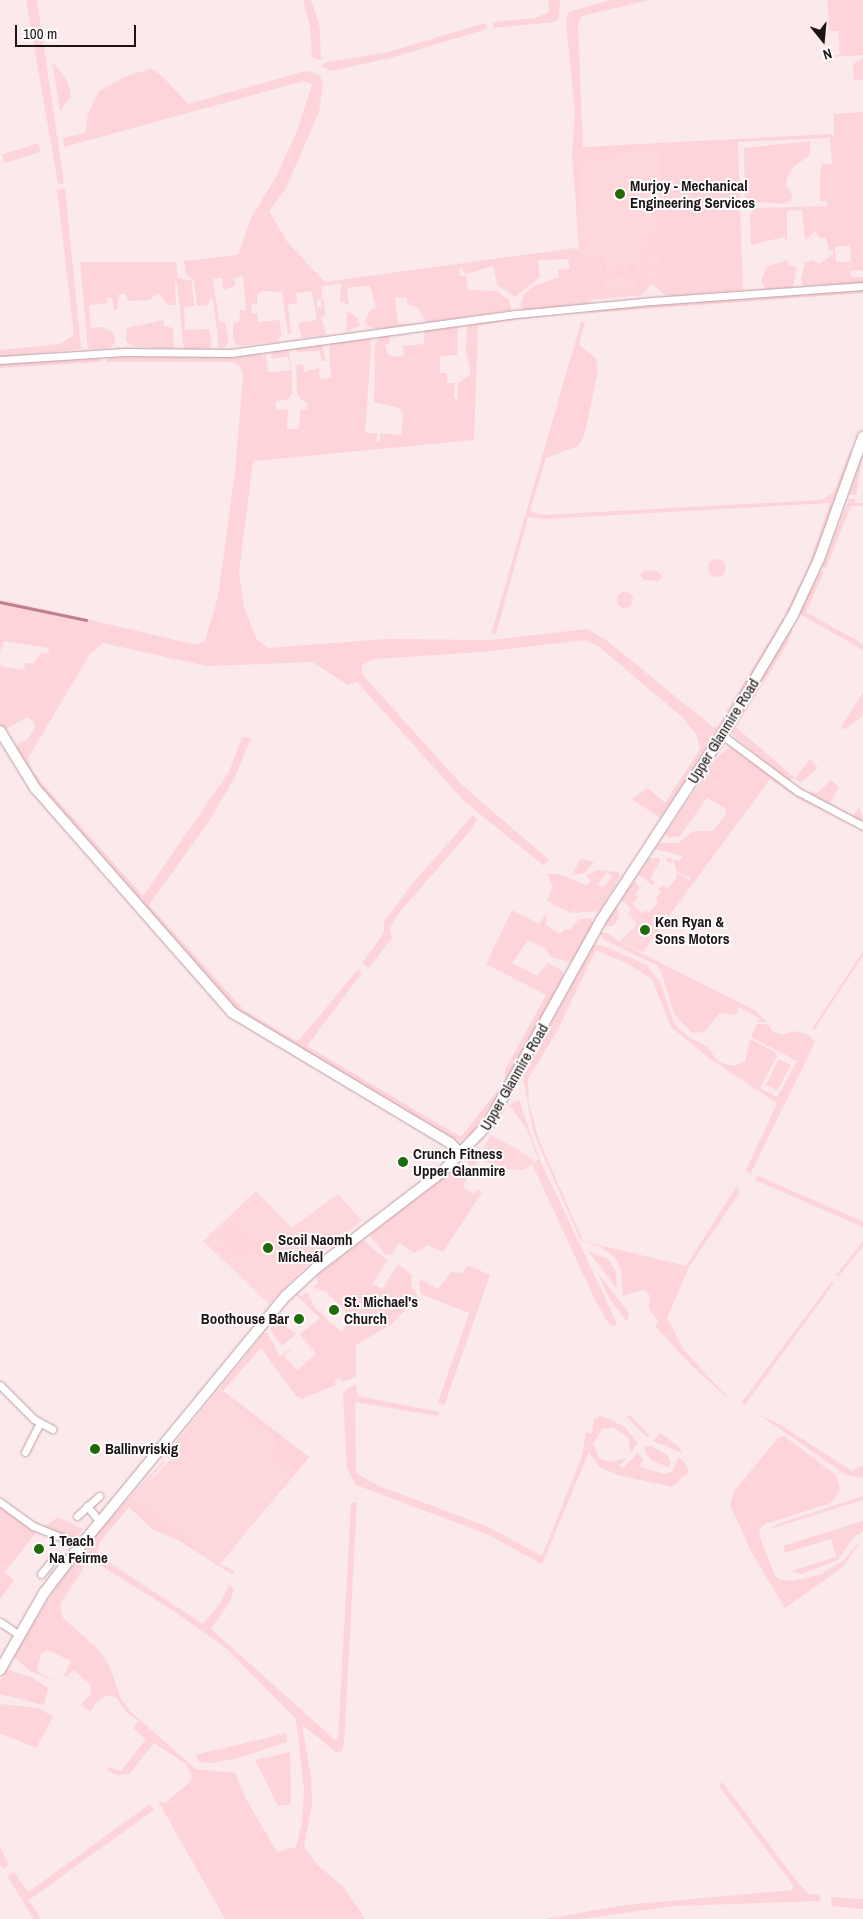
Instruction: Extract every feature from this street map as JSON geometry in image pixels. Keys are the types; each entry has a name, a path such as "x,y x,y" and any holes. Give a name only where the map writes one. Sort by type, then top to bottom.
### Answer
{"main road":[{"name":"Upper Glanmire Road","path":"0,1670 58,1575 286,1296 315,1269 462,1154 494,1115 601,920 722,735 812,577 863,438"},
{"path":"0,731 35,788 233,1013 450,1142 462,1154"}],"street":[{"path":"0,360 125,352 231,353 517,314 653,300 863,286"},
{"path":"722,735 791,788 863,826"},
{"path":"0,1385 40,1423 52,1429"},
{"path":"25,1452 40,1423"},
{"path":"77,1516 99,1496"},
{"path":"0,1502 33,1526 81,1545"},
{"path":"87,1506 100,1522"},
{"path":"41,1574 55,1557"},
{"path":"47,1566 58,1575"},
{"path":"0,1622 20,1635"}],"shaded area":[{"path":"26,0 37,0 64,183 58,184"},
{"path":"303,0 311,0 320,28 321,60 312,57 310,26"},
{"path":"548,0 560,0 559,18 555,22 493,28 493,22 535,18 549,12"},
{"path":"611,0 649,0 582,16 578,25 583,147 831,134 834,137 834,114 863,112 863,270 851,271 850,245 835,247 836,262 850,262 851,277 863,277 863,283 803,286 801,279 805,262 812,260 819,264 834,254 833,251 829,251 826,238 820,238 815,231 805,241 802,210 787,211 787,243 784,237 751,245 750,215 753,208 828,206 827,201 820,201 820,174 822,164 832,164 830,138 738,142 743,290 673,296 665,295 656,288 659,259 648,241 653,233 662,232 659,154 655,151 578,155 582,257 593,258 595,273 603,283 604,291 635,289 635,280 644,280 648,288 642,295 593,299 586,304 525,311 520,306 524,294 532,287 559,277 558,270 570,269 568,259 538,260 540,277 515,297 497,285 493,266 466,274 462,268 459,269 460,276 466,276 468,290 497,291 509,300 511,310 427,323 418,308 407,304 407,298 395,297 398,324 418,324 376,329 366,325 365,321 370,310 376,308 370,285 347,288 349,305 340,301 341,284 323,286 321,299 324,299 325,316 321,317 326,335 302,338 298,323 317,320 312,291 296,293 297,303 288,305 291,334 288,334 282,292 264,291 257,294 257,304 251,305 252,314 257,313 258,322 280,320 281,336 276,342 238,346 233,340 233,329 234,323 240,321 239,310 246,310 243,276 234,278 235,286 223,290 222,278 213,279 219,321 225,323 229,341 225,347 219,348 213,299 209,299 209,305 197,306 194,280 186,275 184,261 238,255 251,218 276,177 297,131 312,84 304,81 64,147 63,138 85,133 88,114 99,91 129,75 151,69 162,76 188,104 305,71 320,76 323,84 319,112 285,190 269,211 288,243 325,282 575,248 579,250 572,152 575,114 566,21 568,12","holes":["321,299 321,307 317,307 317,300"]},
{"path":"827,0 863,0 863,55 831,57 840,54 838,31 829,31"},
{"path":"485,23 487,29 394,57 331,71 321,66 327,62 388,52"},
{"path":"863,58 863,80 854,80 853,64"},
{"path":"52,61 68,82 71,97 60,111"},
{"path":"811,141 809,156 794,166 787,178 786,185 793,195 790,201 783,204 755,202 745,208 744,148"},
{"path":"38,143 41,152 5,163 2,155"},
{"name":"Murjoy - Mechanical Engineering Services","path":"659,148 665,293 652,284 642,295 584,300 577,152"},
{"path":"65,188 81,349 0,357 0,350 60,344 74,335 57,190"},
{"path":"643,245 648,253 650,270 645,274 630,275 627,265 634,264 634,260 637,271 647,270 645,252 640,252"},
{"path":"604,256 606,274 616,273 617,261 618,266 624,265 624,276 603,275 599,257"},
{"path":"788,260 789,266 797,267 793,287 766,290 761,281 766,267"},
{"path":"80,262 176,262 178,278 192,281 194,306 184,307 185,330 209,329 212,344 209,348 184,349 177,282 175,282 176,305 168,305 158,293 149,300 128,301 126,294 119,294 117,310 114,310 112,298 107,298 108,303 89,305 91,328 102,327 112,332 116,342 109,348 88,349"},
{"path":"863,290 863,293 590,313 592,309 646,304"},
{"path":"347,311 358,318 360,326 346,331"},
{"path":"582,311 478,325 474,440 253,461 239,572 244,607 257,640 268,648 385,639 491,640 587,629 606,640 713,727 718,726 783,618 786,619 719,732 660,818 632,799 648,788 665,803 700,749 697,735 681,716 598,646 585,640 482,652 375,659 362,665 362,674 461,784 549,860 544,866 464,801 357,682 348,685 312,662 207,666 103,643 90,654 28,758 31,768 41,782 143,896 229,772 242,737 251,738 235,777 210,820 149,905 244,1010 296,1041 301,1038 358,969 362,973 307,1046 461,1137 505,1081 505,1070 546,995 486,964 512,910 539,924 547,913 546,925 560,934 565,929 570,930 579,919 591,918 594,924 573,963 551,957 546,949 528,940 512,963 537,976 548,963 560,969 566,977 488,1112 470,1135 460,1142 241,1015 33,780 17,751 18,743 28,739 35,728 33,721 27,717 6,729 0,725 0,660 1,666 24,670 25,663 34,663 41,654 48,653 49,648 4,641 0,652 0,599 197,645 205,641 218,597 235,471 243,375 241,367 234,362 106,362 106,357 235,357 261,353 262,356 266,355 268,372 273,372 291,370 288,356 272,359 271,354 272,351 288,348 292,370 292,394 287,400 276,401 276,410 288,409 287,429 299,429 300,410 307,410 307,403 300,399 297,393 296,365 303,364 304,372 319,368 320,379 331,378 329,348 332,342 369,336 371,348 365,432 378,434 376,441 380,442 380,433 401,435 403,413 398,408 374,402 375,345 380,335 389,333 390,343 385,344 387,353 394,357 404,355 403,346 424,344 425,329 458,325 457,355 440,356 440,373 447,373 447,383 455,383 454,398 457,399 458,383 471,374 466,351 467,324"},
{"path":"163,320 164,326 173,328 174,349 132,346 126,341 127,328"},
{"path":"581,322 585,323 579,344 596,359 598,370 585,433 578,446 546,458 530,511 543,515 822,500 834,492 850,451 853,451 812,567 789,614 786,612 807,570 830,503 544,519 528,517 496,634 491,634"},
{"path":"322,344 326,361 321,361 320,351 297,352 297,347"},
{"path":"100,356 100,362 0,368 0,363"},
{"path":"863,453 856,495 850,495 857,471"},
{"path":"849,499 855,499 855,503 863,503 863,506 851,506 826,568 822,567"},
{"path":"717,559 723,562 726,568 723,574 717,577 711,574 708,568 711,562"},
{"path":"645,570 657,571 662,576 659,581 644,580 640,575"},
{"path":"820,571 824,572 806,612 863,644 863,650 798,613"},
{"path":"622,592 628,592 633,597 631,606 622,608 617,603 617,597"},
{"path":"795,620 788,643 736,727 795,778 787,781 733,735 731,730"},
{"path":"863,693 863,715 845,730 841,726"},
{"path":"728,744 791,791 854,825 801,800 770,779 658,931 620,899 635,881 640,888 635,894 638,897 632,904 643,914 646,910 649,913 658,903 656,898 661,892 658,890 663,885 667,889 676,879 677,873 687,877 688,881 691,878 676,871 674,860 671,863 665,860 668,858 679,861 683,856 655,849 659,843 678,843 694,831 713,831 726,814 726,809 707,798 680,836 669,838 665,834 716,759 729,748"},
{"path":"810,759 818,768 800,783 795,778"},
{"path":"831,780 839,787 830,803 853,816 859,807 863,818 859,821 809,796 813,791 816,794"},
{"path":"473,815 477,820 470,831 398,914 390,927 392,938 369,968 362,963 384,933 384,922 412,884"},
{"path":"650,858 659,858 660,863 650,878 655,883 653,885 638,875"},
{"path":"581,859 594,862 584,873 571,875"},
{"path":"598,870 619,872 620,876 600,911 573,913 577,905 571,913 547,901 553,886 547,874 558,874 587,885 591,880 586,875","holes":["607,872 612,876 603,888 598,884"]},
{"path":"616,905 619,918 613,926 606,926 605,923"},
{"name":"Ken Ryan & Sons Motors","path":"632,909 658,931 643,952 619,942 635,926 635,921 627,914"},
{"path":"600,933 608,933 619,942 754,1010 767,1022 757,1022 759,1018 739,1007 736,1015 720,1013 704,1032 692,1033 674,1014 661,971 656,965 603,939"},
{"path":"592,945 601,945 647,965 660,982 675,1025 690,1038 707,1046 718,1062 733,1066 745,1062 750,1039 775,1052 777,1056 760,1088 777,1097 797,1061 751,1037 757,1024 768,1024 773,1032 783,1035 794,1031 808,1035 815,1042 750,1175 746,1170 777,1103 713,1061 671,1027 652,979 626,963 596,950 556,1033 528,1079 529,1104 539,1140 583,1241 686,1266 736,1187 740,1192 689,1267 667,1318 684,1350 732,1402 691,1365 655,1326 658,1322 649,1308 650,1296 644,1289 623,1296 621,1270 615,1257 599,1246 581,1241 534,1134 523,1078"},
{"path":"863,951 863,956 814,1030 812,1029"},
{"path":"779,1059 791,1065 777,1091 766,1085"},
{"path":"519,1100 539,1158 617,1323 614,1326 609,1324 596,1302 533,1166 538,1159 527,1129 509,1105"},
{"path":"491,1135 519,1150 536,1162 523,1170 497,1169 478,1156"},
{"path":"481,1147 480,1158 472,1170 466,1159"},
{"path":"463,1162 469,1173 463,1187 473,1194 479,1190 482,1192 443,1252 428,1245 414,1253 399,1243 392,1254 386,1255 369,1235"},
{"path":"758,1176 858,1219 863,1222 863,1227 755,1180"},
{"name":"Scoil Naomh Mícheál","path":"256,1191 292,1228 338,1194 362,1221 318,1254 269,1304 203,1241"},
{"path":"233,1226 251,1246 239,1257 221,1237"},
{"path":"363,1240 387,1260 373,1284 382,1289 398,1264 412,1275 411,1285 418,1297 392,1324 356,1345 356,1377 343,1382 339,1378 334,1380 336,1385 302,1399 296,1396 261,1348 223,1391 309,1457 281,1491 279,1489 292,1472 273,1453 277,1439 221,1393 213,1402 210,1400 264,1333 267,1333 280,1356 294,1347 284,1356 297,1370 316,1354 300,1334 320,1318 295,1294 302,1296 307,1292 315,1308 341,1332 353,1318 325,1291 313,1287 318,1283 316,1276"},
{"path":"863,1241 863,1246 838,1277 836,1275"},
{"path":"588,1251 608,1259 616,1272 617,1289"},
{"path":"468,1265 490,1275 444,1406 438,1402 469,1313 421,1294 419,1282 422,1280 438,1289 451,1272 462,1273"},
{"path":"597,1272 629,1313 627,1322 609,1298"},
{"path":"832,1281 834,1283 745,1405 742,1402"},
{"path":"276,1319 296,1334 282,1346 270,1329"},
{"path":"356,1384 358,1396 440,1412 438,1416 355,1402 356,1469 359,1475 379,1486 486,1526 542,1556 582,1456 586,1432 592,1434 594,1419 601,1416 625,1427 638,1443 630,1453 629,1438 613,1427 602,1429 593,1444 600,1459 610,1462 627,1458 619,1465 623,1468 638,1453 643,1460 640,1467 664,1474 672,1472 678,1458 684,1461 689,1472 672,1487 618,1475 599,1467 589,1452 542,1564 487,1534 356,1485 347,1469 343,1395 348,1388"},
{"path":"223,1391 309,1457 220,1564 133,1498 173,1457 171,1448 210,1400 213,1402"},
{"path":"625,1415 631,1416 649,1435 647,1437"},
{"path":"760,1415 779,1424 852,1471 863,1466 863,1478 846,1475"},
{"path":"660,1433 679,1447 683,1453 653,1441"},
{"path":"784,1436 836,1475 840,1490 831,1503 765,1524 761,1528 759,1534 775,1576 780,1580 794,1581 821,1574 843,1561 863,1537 843,1567 785,1608 752,1553 730,1505 734,1491 777,1439"},
{"path":"651,1446 667,1455 671,1462 668,1467 652,1461 645,1453 645,1447"},
{"path":"164,1460 165,1462 133,1498 220,1564 234,1571 233,1575 178,1540 152,1529 129,1507 100,1542 97,1551 104,1559 203,1624 219,1605 229,1585 234,1589 230,1602 211,1629 335,1740 338,1739 351,1503 357,1502 344,1744 342,1751 336,1752 302,1725 311,1777 312,1804 304,1846 317,1865 344,1887 365,1919 225,1919 158,1801 165,1803 190,1782 192,1776 186,1764 154,1743 129,1774 117,1775 107,1770 108,1767 121,1771 146,1739 133,1728 138,1721 125,1711 117,1698 108,1695 97,1701 91,1711 80,1705 90,1695 91,1685 73,1670 66,1677 64,1675 71,1661 47,1650 41,1654 37,1671 55,1681 30,1671 12,1655 67,1571 76,1560 84,1561 86,1564 60,1604 63,1618 98,1649 110,1667 120,1697 130,1711 196,1769 235,1773 246,1799 277,1852 296,1847 302,1823 304,1789 296,1719 227,1649 171,1609 90,1559 86,1552 87,1546 106,1523"},
{"path":"863,1496 863,1500 769,1529 778,1524"},
{"path":"0,1506 37,1531 5,1572 14,1581 0,1599"},
{"path":"58,1517 83,1529 74,1540 42,1528"},
{"path":"863,1521 863,1531 853,1538 838,1560 801,1574 791,1571 836,1557 831,1539 785,1553 783,1546"},
{"path":"6,1669 31,1677 48,1688 44,1705 0,1694 0,1683"},
{"path":"0,1704 39,1708 53,1717 36,1748 0,1733"},
{"path":"287,1733 287,1742 239,1758 211,1763 200,1762 195,1755"},
{"path":"290,1752 291,1804 278,1806 255,1760"},
{"path":"722,1782 798,1883 809,1894 819,1895 821,1901 674,1906 583,1919 545,1919 625,1905 793,1890 793,1885 719,1786"},
{"path":"150,1804 154,1810 29,1900 41,1919 34,1919 7,1876 14,1872 28,1892"},
{"path":"0,1847 9,1865 3,1869 0,1864"},
{"path":"831,1897 863,1899 863,1909 832,1906"}],"waterway":[{"path":"0,602 86,620"}],"place":[{"name":"Murjoy - Mechanical Engineering Services","path":"620,194"},
{"name":"Ken Ryan & Sons Motors","path":"645,930"},
{"name":"Crunch Fitness Upper Glanmire","path":"403,1162"},
{"name":"Scoil Naomh Mícheál","path":"268,1248"},
{"name":"St. Michael's Church","path":"334,1310"},
{"name":"Boothouse Bar","path":"299,1319"},
{"name":"Ballinvriskig","path":"95,1449"},
{"name":"1 Teach Na Feirme","path":"39,1549"}]}
